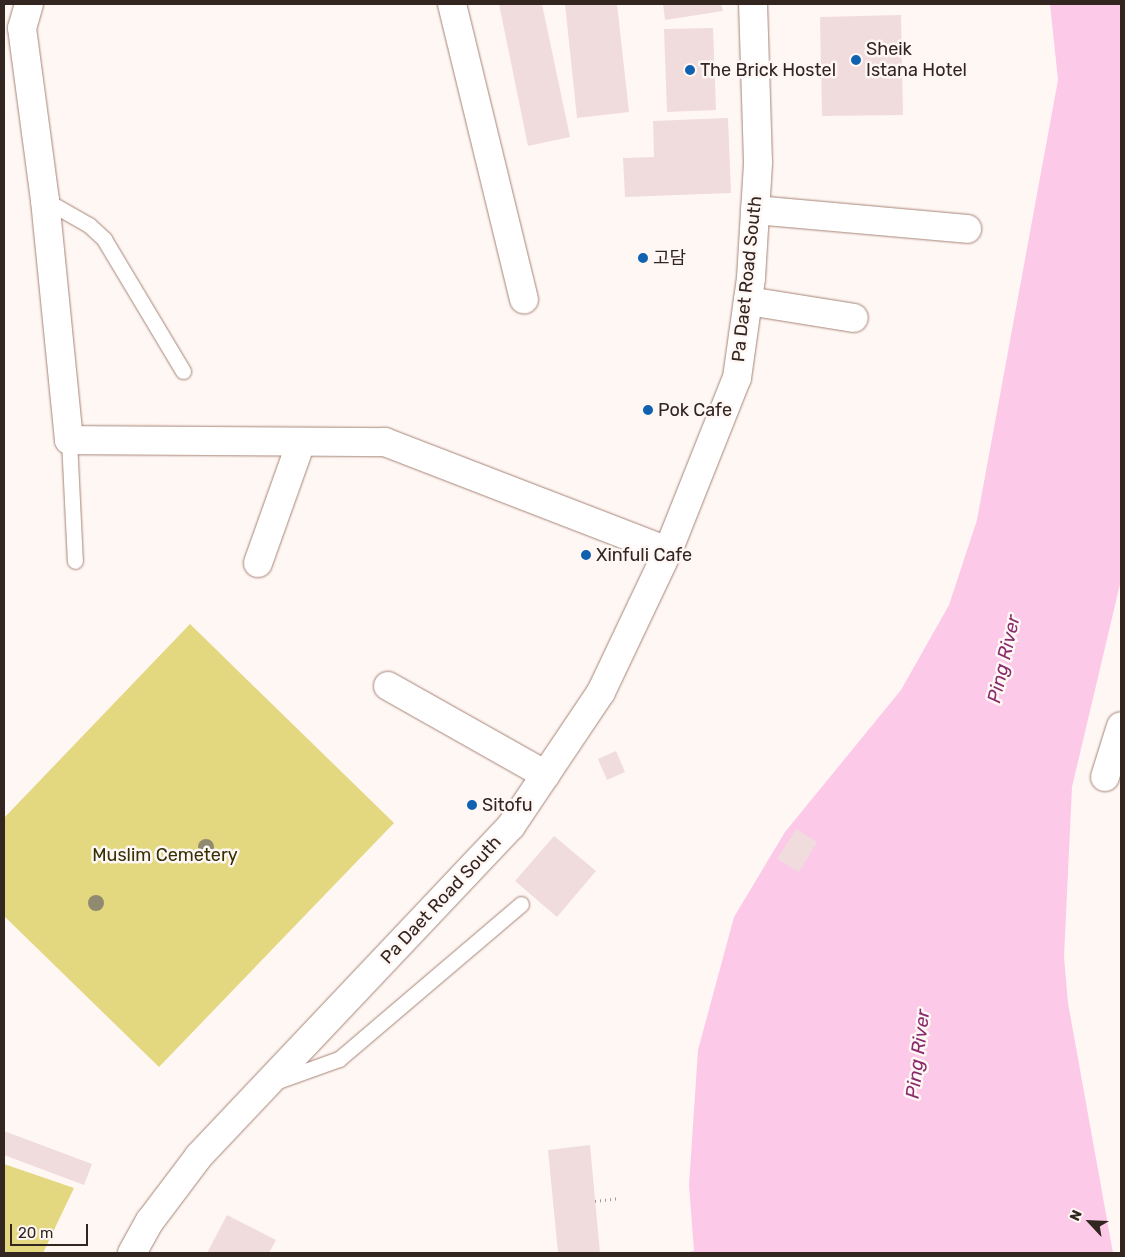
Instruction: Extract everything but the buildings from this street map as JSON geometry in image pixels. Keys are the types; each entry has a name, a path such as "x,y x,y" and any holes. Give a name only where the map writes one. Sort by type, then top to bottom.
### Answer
{"street":[{"path":"29,4 22,28 45,200 69,440 384,442 668,551"},
{"path":"452,4 524,299"},
{"name":"Pa Daet Road South","path":"132,1253 181,1177 264,1086 511,826 601,692 668,551 737,378 748,301 758,162 753,4"},
{"path":"755,210 967,229"},
{"path":"748,301 854,318"},
{"path":"258,563 301,442"},
{"path":"388,686 546,775"},
{"path":"1106,777 1121,726"}],"lane":[{"path":"45,200 89,225 104,239 183,371"},
{"path":"69,440 75,561"},
{"path":"264,1086 339,1059 521,904"}],"path":[{"path":"595,1201 618,1198"}],"green space":[{"name":"Muslim Cemetery","path":"190,624 394,823 159,1067 4,916 4,818"},
{"path":"4,1164 74,1188 43,1253 4,1253"}],"water":[{"name":"Ping River","path":"1050,4 1121,4 1121,580 1072,787 1064,957 1068,1003 1113,1253 682,1253 694,1251 689,1185 698,1050 734,917 785,832 901,690 949,605 977,520 1058,80"}],"place":[{"name":"Sheik Istana Hotel","path":"856,60"},
{"name":"The Brick Hostel","path":"690,70"},
{"name":"고담","path":"643,258"},
{"name":"Pok Cafe","path":"648,410"},
{"name":"Xinfuli Cafe","path":"586,555"},
{"name":"Sitofu","path":"472,805"}]}
